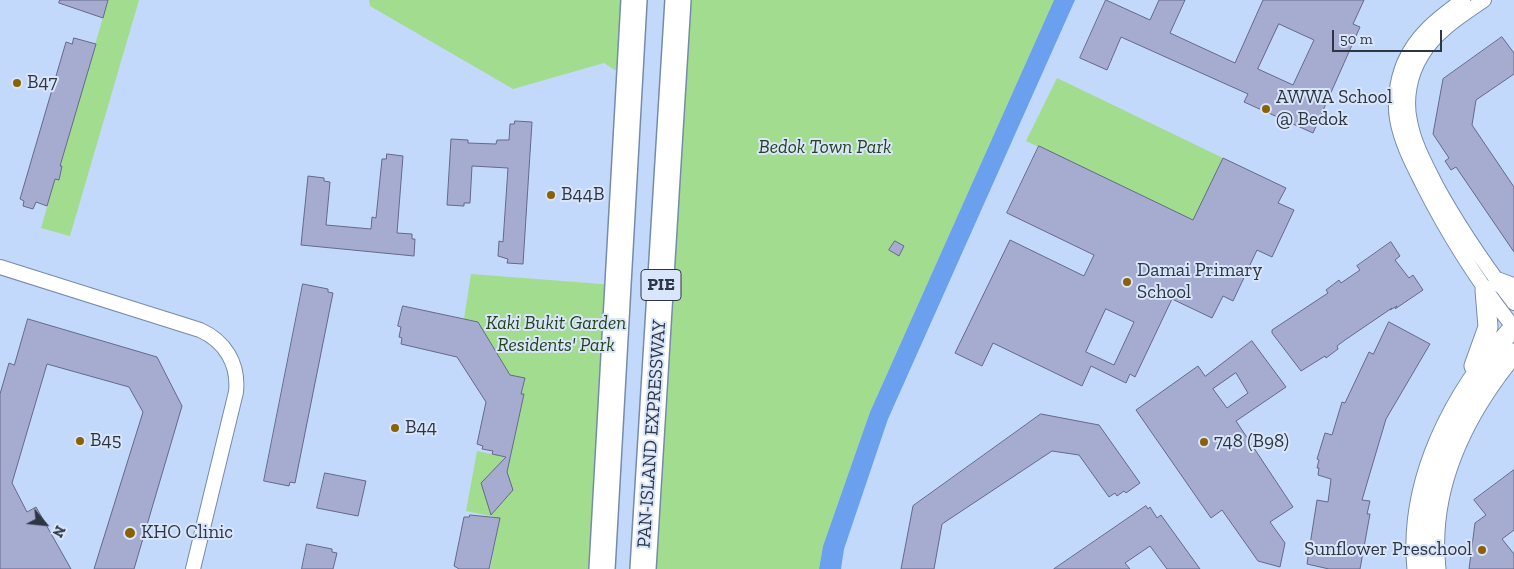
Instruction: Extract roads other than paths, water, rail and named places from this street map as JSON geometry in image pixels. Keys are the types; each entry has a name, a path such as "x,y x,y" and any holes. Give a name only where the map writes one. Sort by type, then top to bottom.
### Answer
{"highway":[{"name":"PIE","path":"602,569 634,0"},
{"name":"PAN-ISLAND EXPRESSWAY","path":"643,569 678,0"}],"main road":[{"path":"1418,569 1416,538 1424,485 1441,438 1459,402 1488,327 1499,287"},
{"path":"1459,402 1488,359 1514,328"},
{"path":"1436,569 1436,511 1446,470 1473,412 1514,353"}],"street":[{"path":"1463,0 1428,27 1411,48 1400,73 1396,108 1400,135 1411,161 1455,246 1514,303"},
{"path":"1484,0 1443,30 1427,47 1412,76 1408,107 1414,138 1432,176 1467,238 1499,287 1514,328"},
{"path":"0,266 200,330 215,339 227,352 236,374 236,392 193,569"}],"water":[{"path":"1054,0 1075,0 888,419 844,549 841,569 819,569 823,546 870,412"}],"place":[{"name":"B47","path":"17,83"},
{"name":"AWWA School @ Bedok","path":"1266,109"},
{"name":"B44B","path":"551,195"},
{"name":"Damai Primary School","path":"1127,282"},
{"name":"B44","path":"395,428"},
{"name":"B45","path":"80,441"},
{"name":"748 (B98)","path":"1204,442"},
{"name":"KHO Clinic","path":"130,533"},
{"name":"Sunflower Preschool","path":"1482,550"}],"park label":[{"name":"Bedok Town Park","path":"825,148"},
{"name":"Kaki Bukit Garden Residents' Park","path":"556,335"}]}
